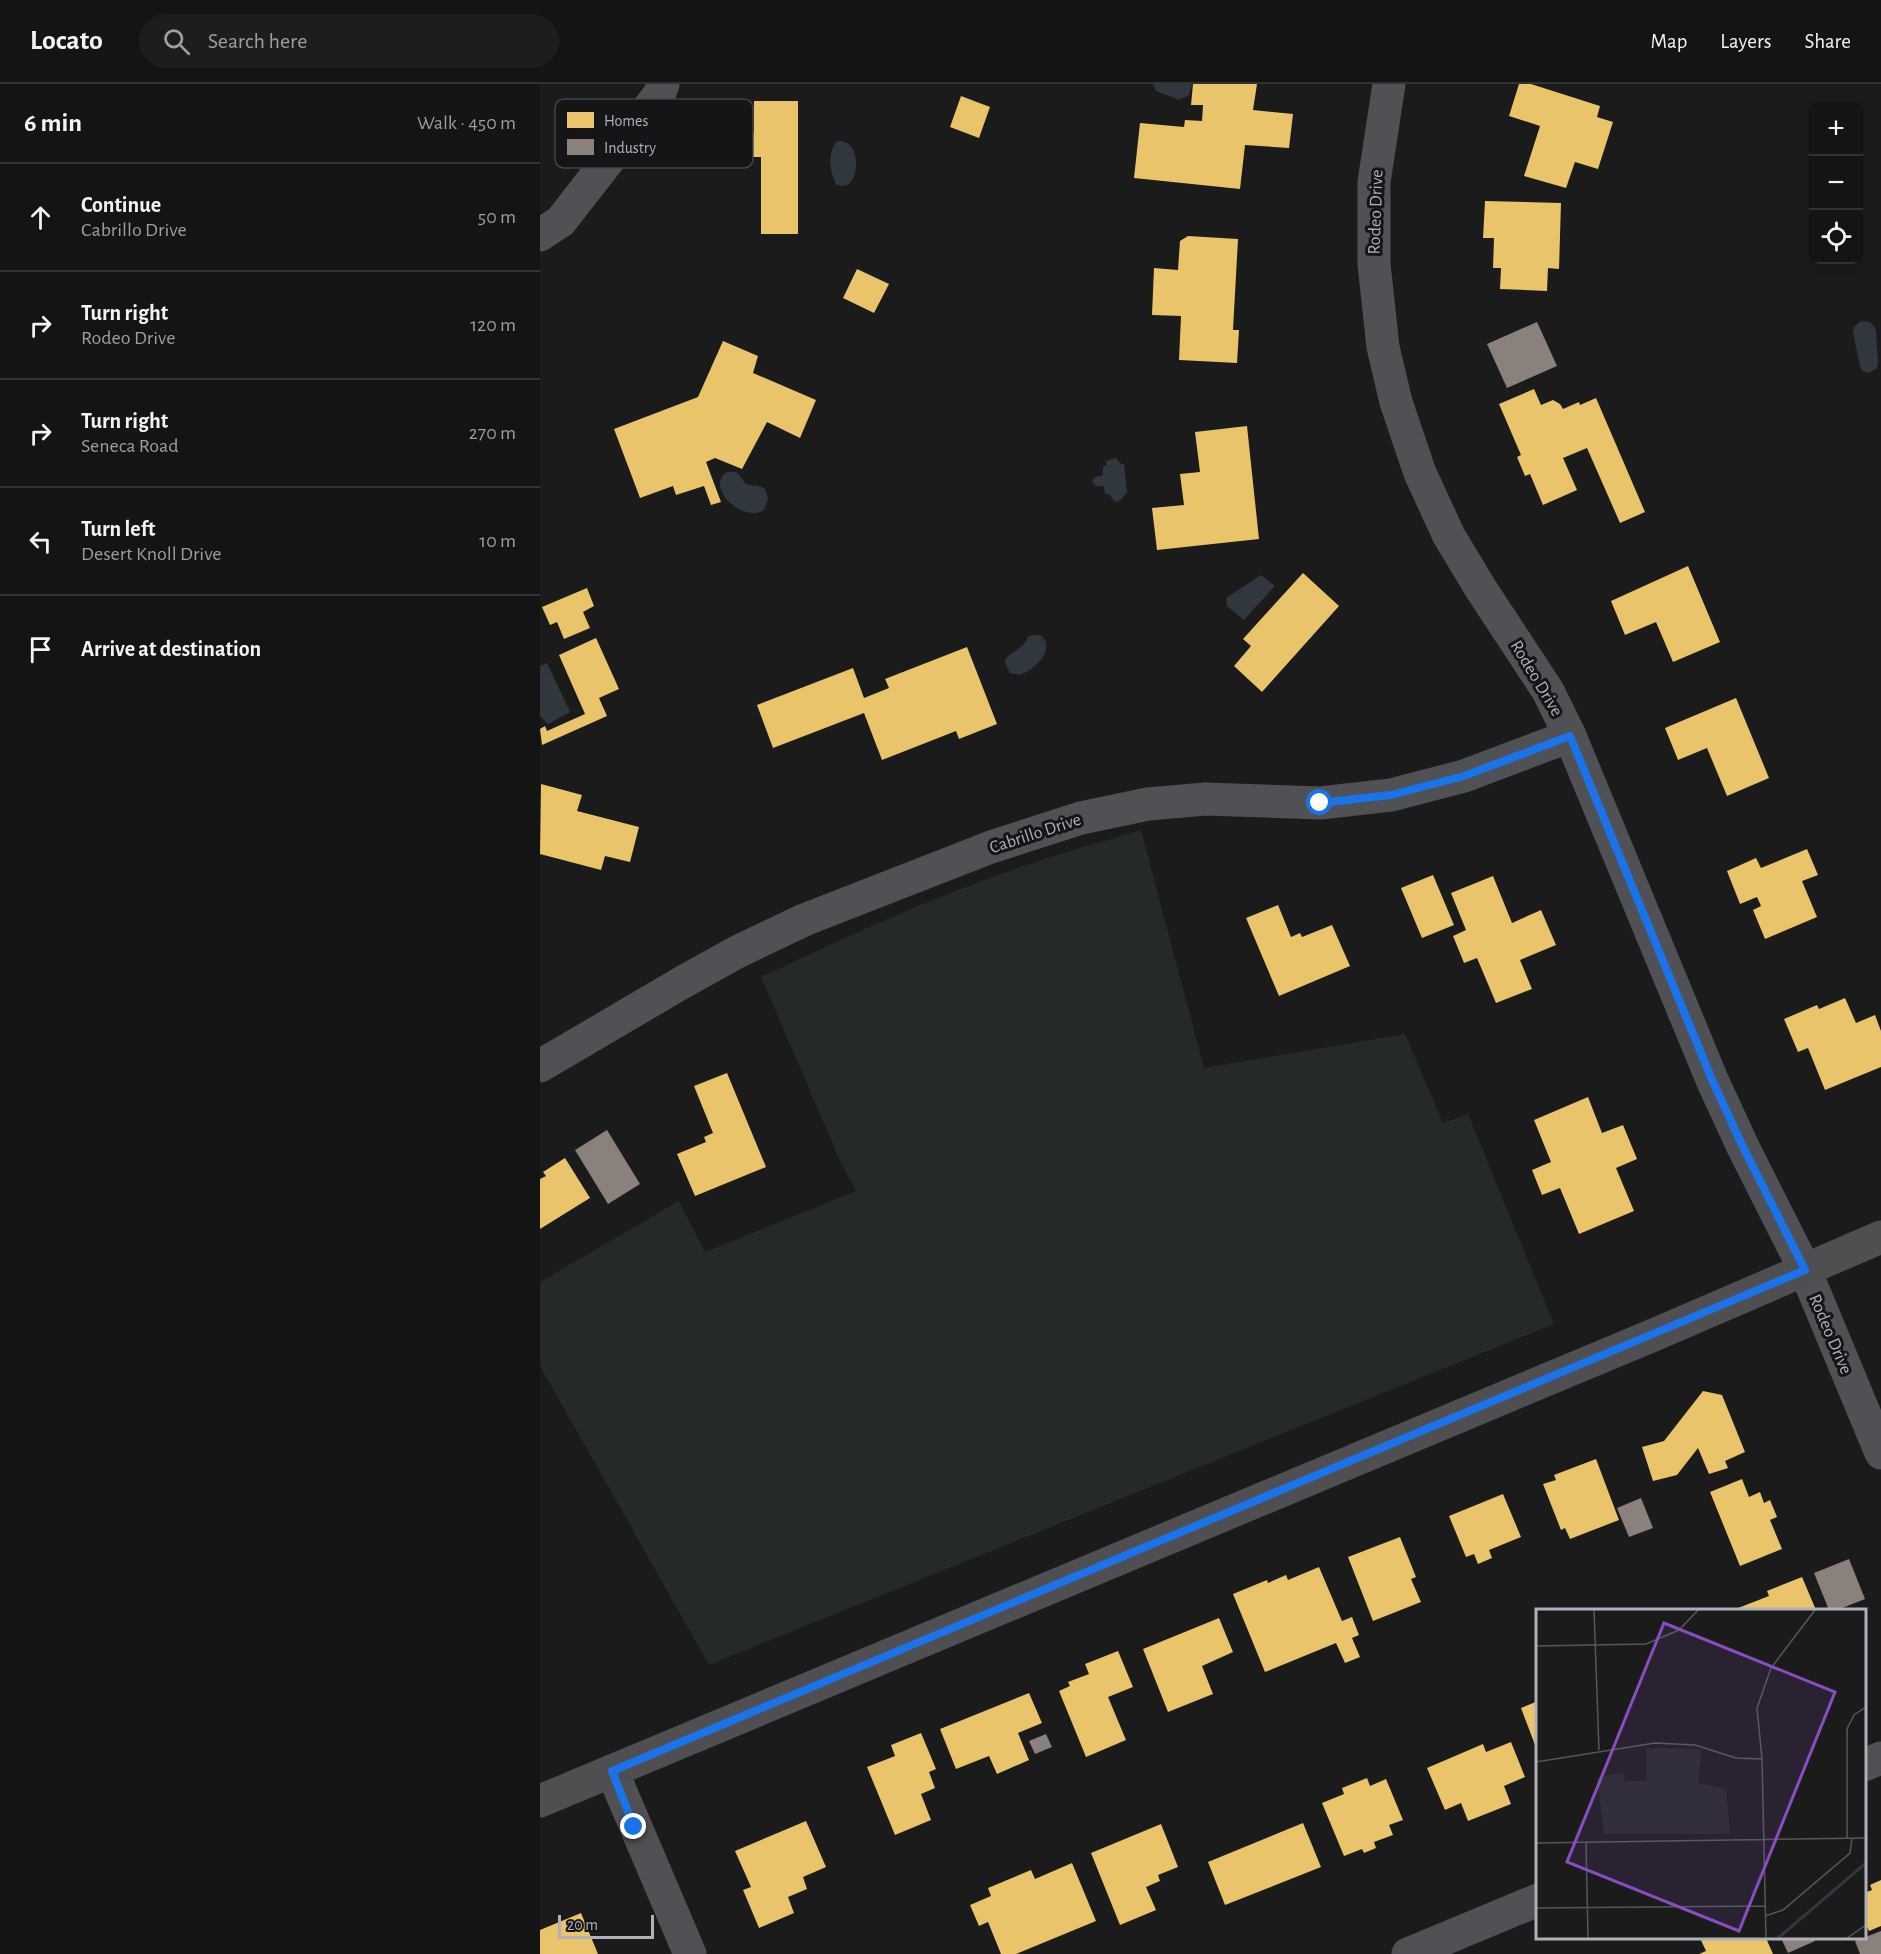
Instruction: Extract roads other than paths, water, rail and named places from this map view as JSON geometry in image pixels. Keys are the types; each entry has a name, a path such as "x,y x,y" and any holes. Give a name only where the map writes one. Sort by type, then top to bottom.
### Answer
{"main road":[{"path":"540,1801 1881,1238"}],"street":[{"path":"656,99 663,84"},
{"name":"Rodeo Drive","path":"1389,84 1374,182 1374,264 1383,347 1396,402 1420,473 1449,536 1548,691 1570,736 1713,1082 1805,1270 1881,1453"},
{"path":"540,235 561,221 602,168"},
{"name":"Cabrillo Drive","path":"540,1066 737,952 804,920 991,847 1070,821 1148,804 1194,800 1320,803 1391,795 1464,776 1570,736"},
{"path":"1866,1764 1881,1758"},
{"path":"612,1771 690,1954"},
{"path":"1408,1954 1536,1901"}]}
